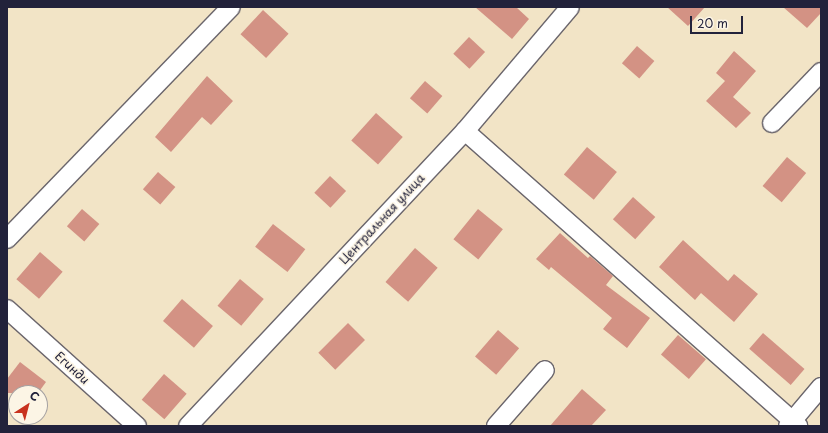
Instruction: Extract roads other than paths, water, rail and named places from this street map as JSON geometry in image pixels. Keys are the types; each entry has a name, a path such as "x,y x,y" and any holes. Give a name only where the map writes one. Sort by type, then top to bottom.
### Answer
{"street":[{"path":"7,239 231,7"},
{"name":"Центральная улица","path":"188,426 465,131 570,7"},
{"path":"772,123 821,72"},
{"path":"465,131 793,424 821,387"},
{"name":"Егинди","path":"7,309 137,426"},
{"path":"496,426 545,370"}]}
